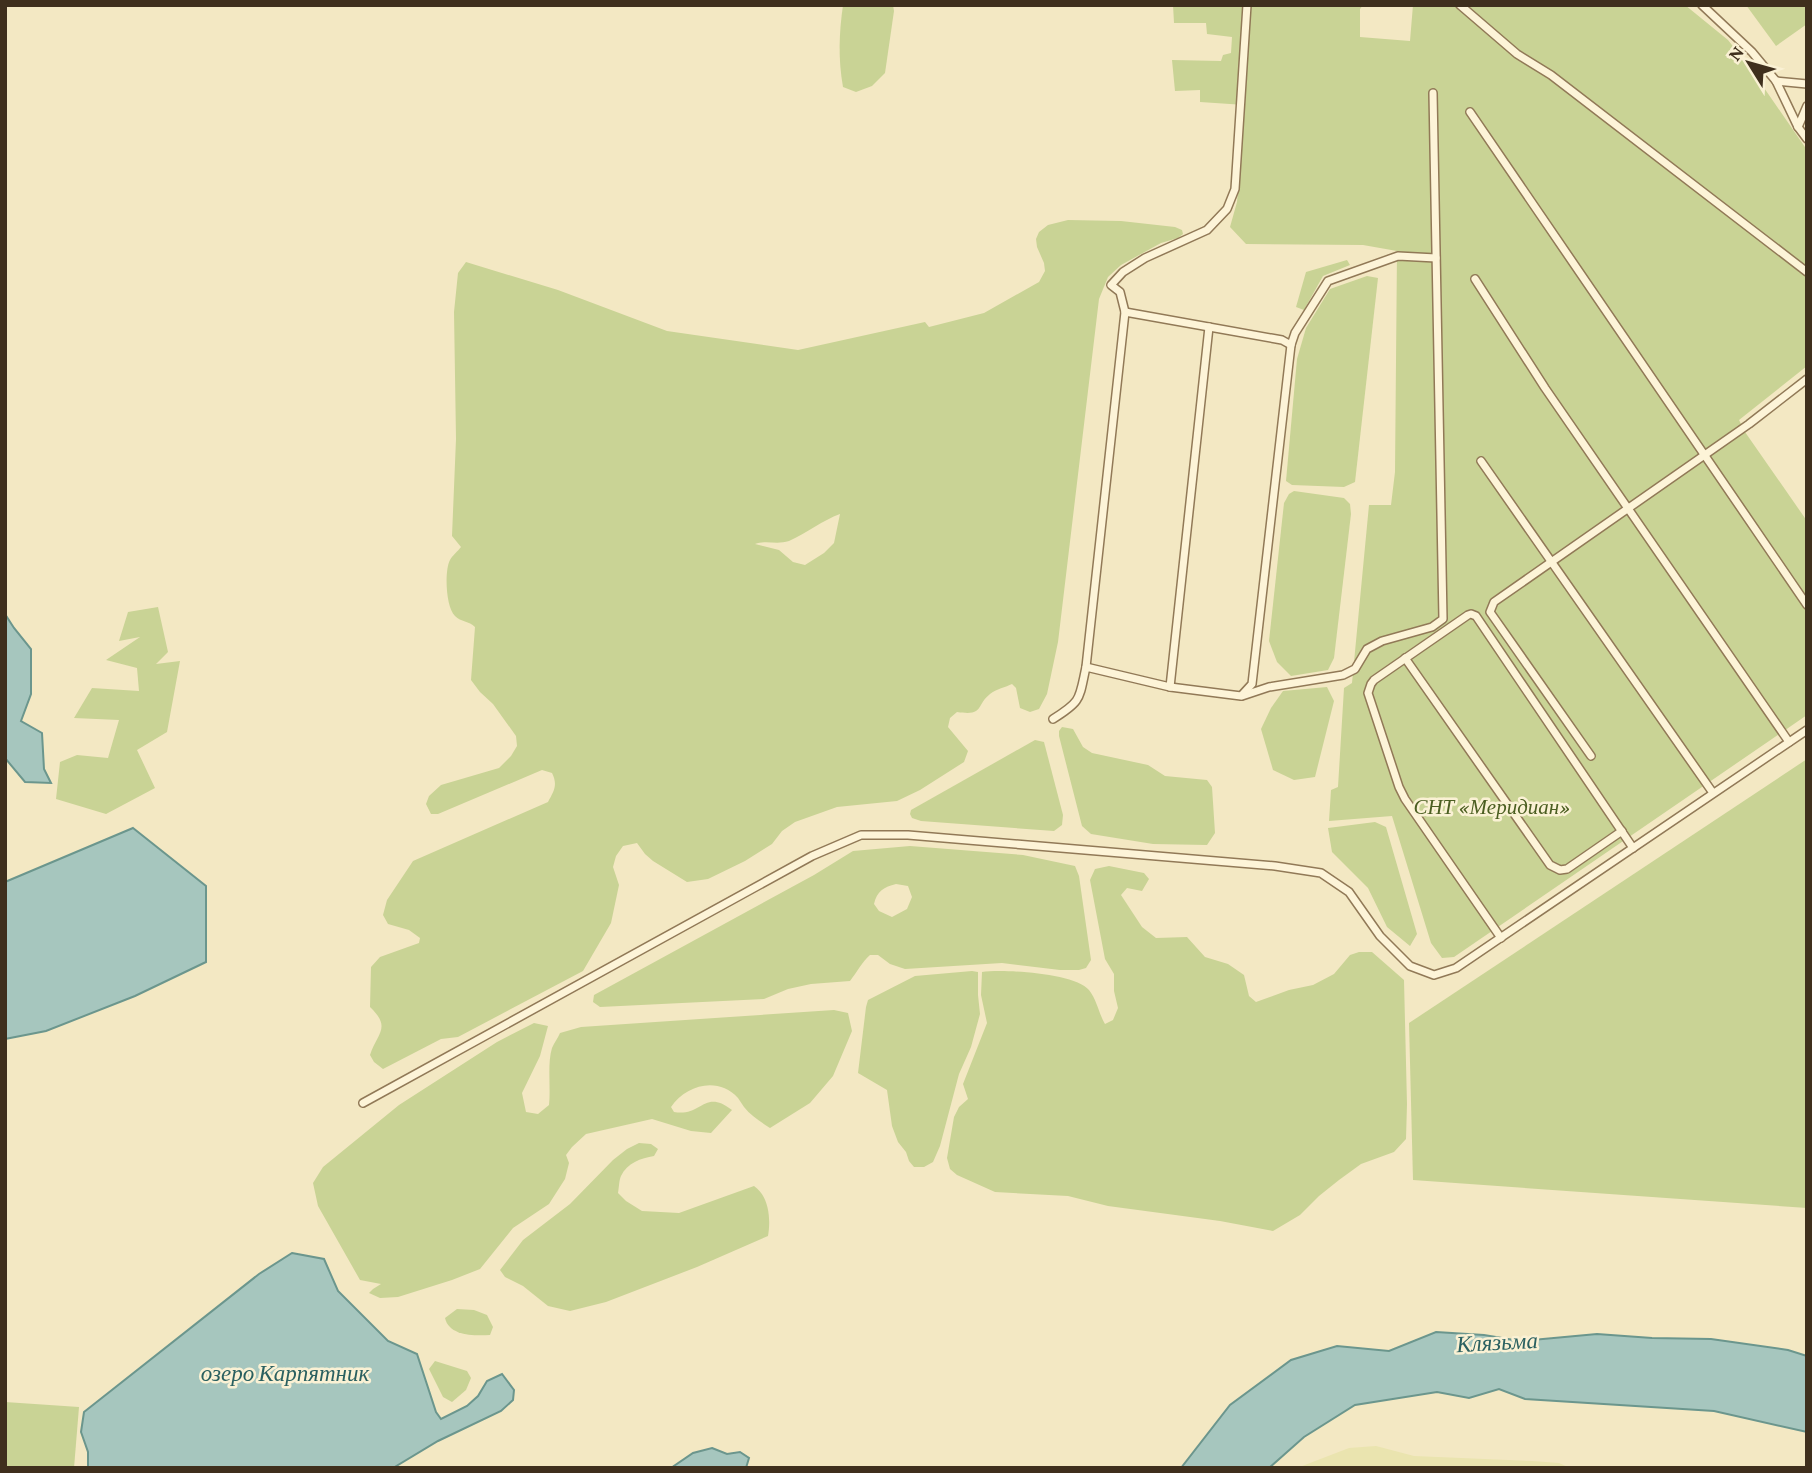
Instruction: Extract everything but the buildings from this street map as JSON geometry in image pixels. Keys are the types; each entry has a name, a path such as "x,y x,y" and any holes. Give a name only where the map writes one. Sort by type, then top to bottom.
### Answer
{"street":[{"path":"1053,719 1070,708 1079,698 1087,667 1125,312 1121,292 1111,285 1123,272 1145,258 1207,230 1227,209 1235,189 1247,5"},
{"path":"1460,5 1517,54 1551,75 1807,272"},
{"path":"1702,5 1752,52 1776,81 1798,127 1807,139"},
{"path":"1776,81 1807,84"},
{"path":"1087,667 1170,687 1241,696 1269,687 1343,675 1355,669 1367,649 1382,641 1432,627 1443,619 1433,93"},
{"path":"1798,127 1807,107"},
{"path":"1470,112 1807,605"},
{"path":"1241,696 1252,684 1291,345 1296,332 1328,281 1398,256 1436,258"},
{"path":"1475,279 1545,388 1789,742"},
{"path":"1125,312 1282,340 1291,345"},
{"path":"1170,687 1209,327"},
{"path":"1591,756 1490,612 1494,602 1749,424 1807,379"},
{"path":"1482,461 1713,793"},
{"path":"1500,938 1416,817 1399,787 1368,693 1374,680 1468,615 1476,616 1633,848"},
{"path":"1405,658 1550,865 1560,870 1567,869 1622,831"},
{"path":"363,1103 813,856 861,835 922,836 1275,866 1321,873 1349,892 1380,936 1410,966 1434,975 1456,968 1807,730"}],"shaded area":[{"path":"1376,1446 1414,1456 1559,1463 1570,1468 1297,1468 1349,1448"}],"green space":[{"path":"843,5 893,5 894,11 885,73 872,86 856,92 843,87 841,77"},
{"name":"СНТ «Меридиан»","path":"1173,5 1363,5 1360,9 1360,37 1410,41 1413,5 1685,5 1728,40 1807,150 1807,366 1739,420 1807,521 1807,715 1454,957 1442,958 1431,943 1392,816 1329,821 1331,790 1338,787 1344,688 1352,683 1369,505 1391,505 1395,472 1397,251 1363,245 1246,244 1230,227 1237,202 1245,105 1200,102 1200,90 1175,91 1172,60 1221,61 1223,55 1231,53 1232,37 1207,34 1206,23 1174,23"},
{"path":"1746,5 1807,5 1807,24 1776,46"},
{"path":"1068,220 1121,221 1175,227 1182,230 1183,234 1121,265 1108,277 1099,299 1058,642 1047,694 1039,709 1030,712 1020,708 1016,688 1012,684 995,691 985,698 976,711 957,712 950,718 948,727 968,751 964,762 897,801 837,807 795,822 782,831 772,844 708,879 687,882 653,861 637,843 623,846 613,867 619,885 611,923 583,971 458,1037 441,1039 383,1069 374,1062 370,1055 382,1026 377,1014 370,1007 371,967 380,957 419,943 420,938 409,930 388,924 383,915 387,900 413,861 548,802 555,785 552,773 542,770 438,814 431,814 426,804 429,796 441,785 499,768 517,746 516,736 493,704 471,680 475,627 452,612 447,589 448,565 461,547 452,536 456,439 454,312 458,273 466,262 558,290 667,331 798,350 925,322 929,327 984,313 1039,282 1045,271 1036,239 1039,232 1048,225","holes":["840,514 834,543 805,565 793,562 779,550 755,544 789,541"]},
{"path":"1347,260 1350,265 1323,276 1304,310 1296,307 1306,272"},
{"path":"1367,276 1378,278 1355,482 1344,487 1292,485 1286,481 1297,359 1306,328 1330,289"},
{"path":"1294,491 1344,498 1350,504 1351,514 1334,658 1328,670 1291,676 1277,662 1269,641 1284,503"},
{"path":"158,607 168,652 156,664 180,661 167,732 137,750 155,788 106,814 56,799 60,762 77,755 108,758 119,720 74,718 92,688 139,691 137,668 106,660 140,637 119,641 128,612"},
{"path":"1327,687 1334,701 1315,777 1294,780 1273,770 1261,729 1271,708 1283,691"},
{"path":"1062,727 1073,729 1083,747 1092,753 1148,765 1165,776 1207,780 1212,787 1215,833 1207,845 1153,844 1091,834 1082,826 1059,736"},
{"path":"1035,740 1044,742 1063,815 1062,825 1054,831 921,821 912,818 911,810"},
{"path":"1807,759 1807,1208 1413,1180 1409,1023"},
{"path":"1375,822 1386,827 1417,934 1410,946 1387,927 1368,888 1332,852 1328,828"},
{"path":"910,846 1023,855 1075,866 1079,876 1091,960 1086,968 1079,970 1002,963 905,969 890,964 878,955 870,955 850,981 811,984 788,989 764,999 600,1007 593,1002 594,995 853,851","holes":["896,884 908,886 912,897 907,909 892,917 879,911 874,904 879,893 885,888"]},
{"path":"1109,866 1144,873 1149,879 1142,891 1127,888 1121,895 1142,927 1156,938 1187,937 1205,957 1228,964 1244,975 1249,996 1256,1002 1313,985 1334,974 1350,955 1359,952 1372,952 1404,980 1406,1139 1394,1152 1361,1164 1319,1196 1300,1215 1273,1231 1108,1206 1068,1196 995,1192 957,1175 950,1169 947,1158 954,1117 959,1107 968,1099 963,1084 987,1023 981,995 982,972 1006,971 1055,976 1081,984 1094,998 1105,1024 1113,1020 1118,1008 1114,974 1105,959 1090,880 1095,869"},
{"path":"978,972 980,1014 971,1047 959,1074 940,1146 933,1162 924,1167 914,1167 898,1142 892,1126 887,1090 858,1073 868,1000 915,976"},
{"path":"834,1010 848,1013 852,1031 833,1076 810,1103 770,1128 756,1119 730,1091 712,1085 703,1086 685,1093 671,1107 674,1112 683,1112 715,1102 732,1110 711,1133 691,1131 652,1119 586,1134 566,1155 569,1163 565,1179 549,1204 513,1228 480,1269 452,1280 398,1297 380,1298 369,1293 381,1284 360,1280 318,1206 313,1183 323,1167 399,1105 497,1042 534,1023 548,1026 540,1056 522,1093 526,1112 538,1114 549,1105 551,1054 560,1033 581,1027"},
{"path":"639,1143 651,1144 658,1149 654,1156 635,1162 624,1171 618,1193 626,1201 642,1211 679,1213 754,1186 763,1196 768,1208 768,1236 606,1302 570,1311 548,1306 523,1286 505,1277 500,1270 523,1240 570,1204 613,1160"},
{"path":"457,1309 474,1310 487,1315 493,1327 490,1335 470,1335 451,1328 445,1318"},
{"path":"435,1361 467,1371 471,1378 466,1390 452,1402 443,1397 429,1369"},
{"path":"5,1402 79,1407 74,1468 5,1468"}],"water":[{"path":"5,614 31,649 31,694 21,721 42,733 44,769 51,783 25,782 5,758"},
{"path":"133,828 206,886 206,962 135,996 46,1031 5,1039 5,882"},
{"name":"озеро Карпятник","path":"292,1253 324,1259 338,1291 388,1341 417,1354 436,1412 441,1419 467,1406 478,1396 487,1381 502,1374 514,1390 513,1400 501,1411 438,1441 393,1468 88,1468 88,1452 81,1432 84,1412 259,1274"},
{"name":"Клязьма","path":"1436,1332 1484,1335 1520,1341 1597,1334 1711,1339 1788,1350 1807,1356 1807,1432 1714,1411 1525,1399 1499,1389 1469,1398 1437,1392 1355,1405 1304,1437 1269,1468 1181,1468 1230,1405 1291,1360 1337,1346 1389,1351"},
{"path":"712,1448 727,1454 740,1452 749,1458 746,1468 671,1468 693,1453"}]}
